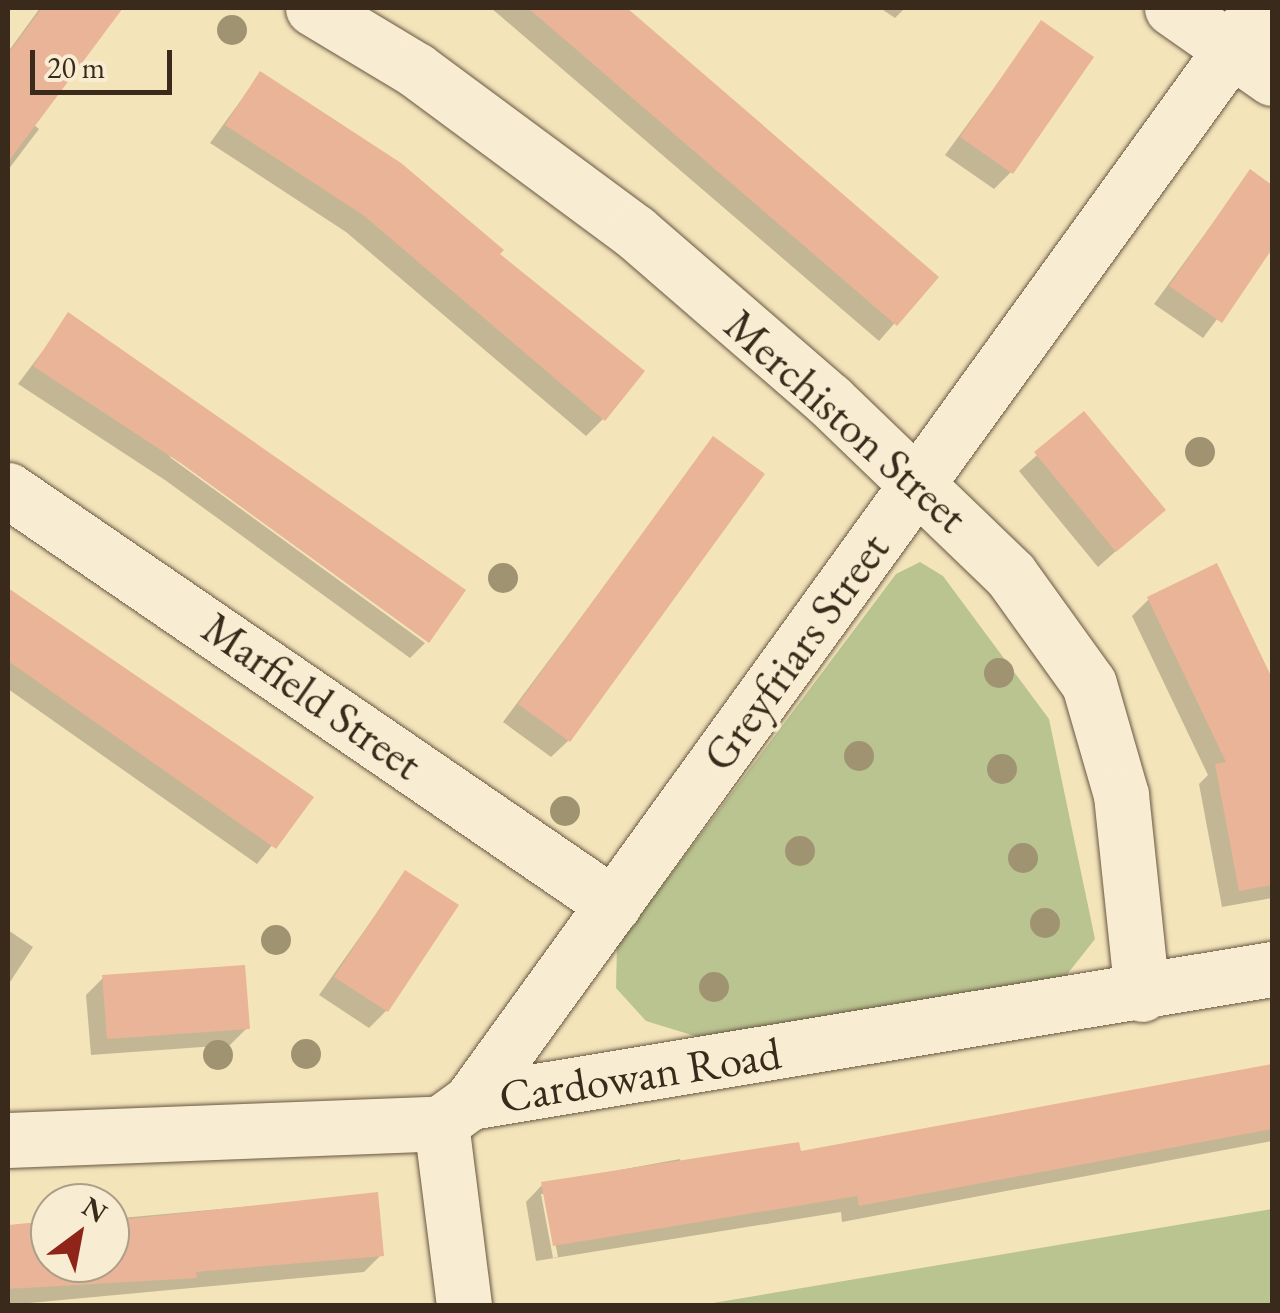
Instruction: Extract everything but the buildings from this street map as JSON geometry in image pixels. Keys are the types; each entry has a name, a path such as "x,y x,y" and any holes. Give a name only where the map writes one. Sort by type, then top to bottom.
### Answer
{"street":[{"name":"Merchiston Street","path":"313,8 416,70 635,232 918,482 1010,574 1089,684 1122,795 1142,994"},
{"path":"1172,8 1255,45"},
{"name":"Greyfriars Street","path":"455,1112 614,905 918,482 1255,45"},
{"name":"Marfield Street","path":"8,490 614,905"},
{"name":"Cardowan Road","path":"8,1140 455,1112 1272,969"},
{"path":"455,1112 464,1306"}],"green space":[{"path":"920,562 943,576 1049,719 1095,939 1065,977 698,1037 646,1021 616,988 617,946 896,574"},
{"path":"1272,1209 1272,1305 701,1305"}]}
